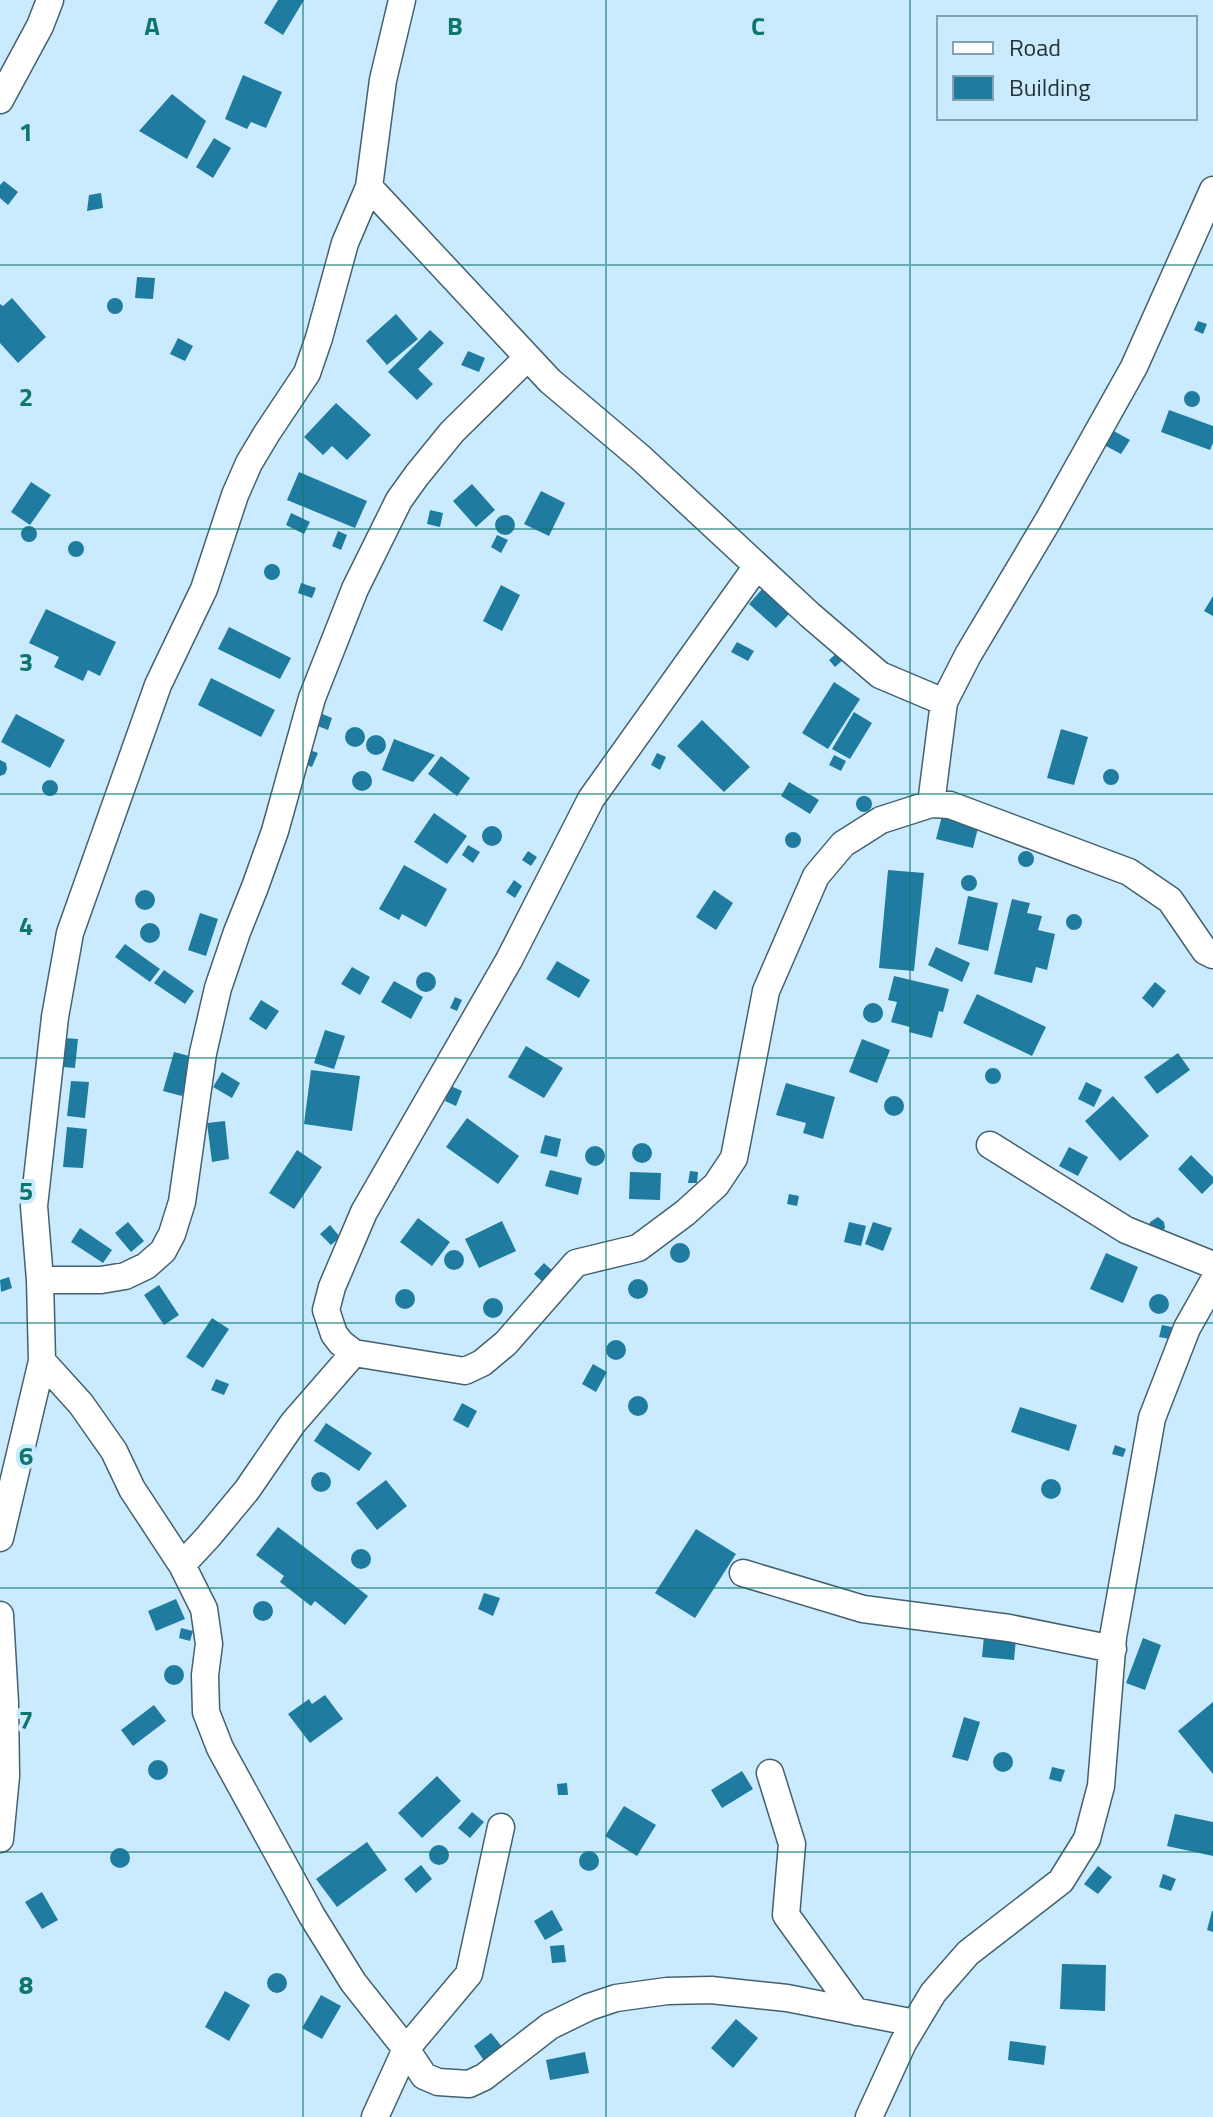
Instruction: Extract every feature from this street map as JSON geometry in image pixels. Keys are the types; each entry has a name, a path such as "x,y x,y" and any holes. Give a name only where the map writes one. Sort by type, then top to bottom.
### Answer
{"street":[{"path":"0,100 40,26 50,0"},
{"path":"0,1538 42,1361 34,1206 55,1017 70,933 158,685 204,589 235,495 249,463 307,373 345,243 369,187 383,80 402,0"},
{"path":"369,187 550,381 641,458 880,675 944,702"},
{"path":"931,804 944,702 1134,367 1213,190"},
{"path":"40,1280 101,1280 125,1276 146,1266 163,1251 172,1234 182,1202 203,1053 218,988 275,831 312,698 355,589 399,500 417,475 452,432 527,358"},
{"path":"757,566 591,799 509,960 364,1212 332,1287 326,1310 334,1334 341,1343 354,1353 465,1371 474,1368 506,1343 576,1263 638,1248 716,1185 734,1158 766,991 816,876 843,844 881,820 931,804 950,805 1129,872 1170,900 1205,951 1213,955"},
{"path":"990,1145 1126,1230 1213,1265"},
{"path":"869,2117 903,2043 933,1993 968,1953 1061,1881 1087,1839 1101,1786 1113,1649 1152,1418 1187,1328 1213,1282"},
{"path":"182,1565 247,1490 293,1423 354,1353"},
{"path":"42,1361 81,1404 114,1451 132,1489 182,1565 204,1609 209,1644 205,1675 206,1712 220,1748 312,1916 353,1982 424,2076 438,2082 469,2084 484,2077 550,2026 589,2007 616,1998 667,1991 711,1990 787,1998 915,2023"},
{"path":"743,1573 863,1609 1009,1628 1113,1649"},
{"path":"0,1615 6,1776 0,1839"},
{"path":"770,1773 792,1844 786,1915 856,2012"},
{"path":"375,2117 406,2049 469,1974 501,1827"}],"building":[{"path":"278,0 304,0 283,35 264,23"},
{"path":"243,75 282,92 266,128 251,122 247,129 225,119"},
{"path":"172,94 206,121 187,159 139,131"},
{"path":"214,138 231,148 213,178 196,167"},
{"path":"4,181 18,192 8,205 0,198 0,185"},
{"path":"101,193 103,208 87,211 89,195"},
{"path":"137,277 155,278 153,299 135,298"},
{"path":"12,298 46,337 18,363 0,343 0,304 3,306"},
{"path":"115,298 121,300 121,312 115,314 109,312 107,306 109,300"},
{"path":"396,314 418,339 387,365 366,341"},
{"path":"1198,321 1207,324 1203,334 1194,330"},
{"path":"430,330 444,343 418,369 433,384 417,400 388,372"},
{"path":"178,338 193,346 185,361 170,354"},
{"path":"468,351 485,358 479,372 461,365"},
{"path":"1192,391 1200,399 1192,407 1184,399"},
{"path":"336,403 371,435 347,460 332,446 323,455 304,437"},
{"path":"1169,410 1213,426 1210,450 1161,432"},
{"path":"1112,430 1130,440 1121,454 1104,445"},
{"path":"299,472 367,501 355,528 287,500"},
{"path":"31,482 51,495 30,525 11,512"},
{"path":"472,484 495,510 476,527 453,501"},
{"path":"541,491 565,503 549,536 524,524"},
{"path":"430,510 443,513 440,527 427,524"},
{"path":"291,513 310,522 304,534 286,525"},
{"path":"505,515 512,518 515,525 512,532 505,535 498,532 495,525 498,518"},
{"path":"29,526 35,528 35,540 29,542 23,540 21,534 23,528"},
{"path":"338,531 347,535 341,550 332,546"},
{"path":"497,535 508,540 501,553 491,547"},
{"path":"76,541 82,543 82,555 76,557 70,555 68,549 70,543"},
{"path":"272,564 278,566 278,578 272,580 266,578 264,572 266,566"},
{"path":"301,583 316,588 312,598 298,593"},
{"path":"501,585 520,595 502,631 483,621"},
{"path":"763,588 790,613 776,628 749,604"},
{"path":"1213,596 1213,616 1204,611"},
{"path":"46,609 116,642 100,676 88,670 83,681 54,667 59,657 29,643"},
{"path":"229,627 291,658 280,679 218,649"},
{"path":"737,642 754,651 748,661 731,652"},
{"path":"839,651 845,658 835,667 829,660"},
{"path":"211,678 275,710 261,737 198,705"},
{"path":"834,682 860,699 828,749 802,733"},
{"path":"854,712 872,723 850,759 832,749"},
{"path":"320,713 332,718 328,730 315,725"},
{"path":"16,714 65,740 50,768 1,742"},
{"path":"702,720 750,767 724,792 677,746"},
{"path":"355,727 362,730 365,737 362,744 355,747 348,744 345,737 348,730"},
{"path":"1061,729 1088,737 1074,785 1047,778"},
{"path":"376,735 383,738 386,745 383,752 376,755 369,752 366,745 369,738"},
{"path":"394,739 435,755 413,782 382,770"},
{"path":"307,749 318,753 312,767 302,763"},
{"path":"657,753 666,757 660,770 651,765"},
{"path":"834,755 846,761 841,771 829,765"},
{"path":"441,756 470,778 457,796 428,774"},
{"path":"0,760 6,763 7,769 0,776"},
{"path":"1111,769 1119,777 1111,785 1103,777"},
{"path":"362,771 369,774 372,781 369,788 362,791 355,788 352,781 355,774"},
{"path":"50,780 56,782 56,794 50,796 44,794 42,788 44,782"},
{"path":"789,782 819,800 810,814 781,796"},
{"path":"864,796 872,804 864,812 856,804"},
{"path":"943,812 980,820 973,848 936,839"},
{"path":"434,813 467,836 447,864 414,842"},
{"path":"492,826 499,829 502,836 499,843 492,846 485,843 482,836 485,829"},
{"path":"793,832 801,840 793,848 785,840"},
{"path":"468,845 480,852 473,863 462,855"},
{"path":"528,851 537,857 531,866 522,860"},
{"path":"1026,851 1034,859 1026,867 1018,859"},
{"path":"404,865 447,889 426,927 402,914 399,920 379,909"},
{"path":"888,870 924,873 914,971 879,968"},
{"path":"969,875 977,883 969,891 961,883"},
{"path":"514,880 522,886 515,898 506,892"},
{"path":"145,890 152,893 155,900 152,907 145,910 138,907 135,900 138,893"},
{"path":"714,890 733,903 716,930 696,917"},
{"path":"968,896 998,903 988,951 958,944"},
{"path":"1012,899 1030,903 1027,913 1042,916 1038,930 1055,934 1047,970 1036,967 1032,983 994,974"},
{"path":"200,913 218,919 206,956 188,950"},
{"path":"1074,914 1082,922 1074,930 1066,922"},
{"path":"150,923 157,926 160,933 157,940 150,943 143,940 140,933 143,926"},
{"path":"125,944 160,969 150,982 115,957"},
{"path":"936,947 970,963 962,982 928,965"},
{"path":"557,961 590,980 579,998 546,979"},
{"path":"352,967 370,977 360,995 341,984"},
{"path":"164,970 194,991 185,1004 154,983"},
{"path":"426,972 433,975 436,982 433,989 426,992 419,989 416,982 419,975"},
{"path":"894,976 949,989 932,1038 909,1032 910,1027 891,1022 897,1002 888,1000"},
{"path":"394,981 423,997 411,1019 381,1002"},
{"path":"1155,982 1166,991 1153,1008 1142,998"},
{"path":"977,994 1046,1027 1032,1056 963,1023"},
{"path":"455,997 462,1000 457,1011 450,1008"},
{"path":"261,1000 279,1011 266,1030 249,1019"},
{"path":"873,1003 880,1006 883,1013 880,1020 873,1023 866,1020 863,1013 866,1006"},
{"path":"325,1030 345,1036 334,1069 314,1063"},
{"path":"65,1038 78,1039 75,1068 62,1067"},
{"path":"862,1039 890,1050 877,1083 849,1072"},
{"path":"526,1046 563,1068 544,1098 508,1077"},
{"path":"174,1052 193,1057 182,1096 163,1091"},
{"path":"1178,1053 1190,1070 1157,1094 1144,1077"},
{"path":"993,1068 1001,1076 993,1084 985,1076"},
{"path":"311,1070 360,1076 352,1131 304,1124"},
{"path":"222,1072 240,1083 232,1098 213,1087"},
{"path":"71,1081 89,1082 85,1118 67,1116"},
{"path":"1086,1082 1102,1090 1094,1107 1078,1099"},
{"path":"786,1083 835,1097 823,1139 803,1133 806,1123 776,1115"},
{"path":"451,1086 462,1091 456,1106 445,1101"},
{"path":"894,1096 901,1099 904,1106 901,1113 894,1116 887,1113 884,1106 887,1099"},
{"path":"1113,1096 1149,1136 1120,1161 1085,1121"},
{"path":"467,1118 519,1156 498,1184 446,1147"},
{"path":"225,1121 229,1159 212,1162 207,1123"},
{"path":"67,1127 87,1129 83,1168 63,1167"},
{"path":"545,1135 561,1139 557,1157 540,1153"},
{"path":"642,1143 649,1146 652,1153 649,1160 642,1163 635,1160 632,1153 635,1146"},
{"path":"595,1146 602,1149 605,1156 602,1163 595,1166 588,1163 585,1156 588,1149"},
{"path":"1069,1147 1088,1157 1078,1176 1059,1166"},
{"path":"297,1150 322,1167 294,1209 269,1193"},
{"path":"1191,1155 1213,1177 1213,1183 1202,1194 1178,1169"},
{"path":"550,1170 582,1178 578,1195 545,1186"},
{"path":"690,1171 698,1172 697,1183 688,1183"},
{"path":"630,1172 661,1173 660,1200 629,1199"},
{"path":"789,1194 799,1196 797,1206 787,1204"},
{"path":"1158,1217 1165,1228 1160,1233 1149,1226"},
{"path":"418,1218 450,1242 432,1266 400,1242"},
{"path":"502,1221 516,1251 479,1268 465,1239"},
{"path":"128,1222 144,1241 131,1252 115,1233"},
{"path":"849,1222 866,1226 861,1246 844,1242"},
{"path":"873,1222 892,1228 883,1251 865,1244"},
{"path":"330,1225 340,1237 331,1245 320,1234"},
{"path":"80,1228 112,1250 103,1263 71,1242"},
{"path":"680,1243 687,1246 690,1253 687,1260 680,1263 673,1260 670,1253 673,1246"},
{"path":"450,1250 458,1250 464,1260 458,1270 450,1270 444,1264 444,1256"},
{"path":"1106,1253 1138,1267 1123,1303 1090,1289"},
{"path":"544,1263 556,1274 546,1285 534,1274"},
{"path":"9,1277 12,1288 1,1292 0,1280"},
{"path":"638,1279 645,1282 648,1289 645,1296 638,1299 631,1296 628,1289 631,1282"},
{"path":"159,1285 179,1315 164,1325 144,1295"},
{"path":"401,1289 409,1289 415,1299 409,1309 401,1309 395,1303 395,1295"},
{"path":"1159,1294 1166,1297 1169,1304 1166,1311 1159,1314 1152,1311 1149,1304 1152,1297"},
{"path":"493,1298 500,1301 503,1308 500,1315 493,1318 486,1315 483,1308 486,1301"},
{"path":"212,1318 229,1329 203,1368 186,1357"},
{"path":"1162,1325 1172,1327 1170,1339 1159,1337"},
{"path":"616,1340 623,1343 626,1350 623,1357 616,1360 609,1357 606,1350 609,1343"},
{"path":"593,1364 607,1372 596,1392 582,1384"},
{"path":"216,1379 229,1384 224,1395 211,1390"},
{"path":"638,1396 645,1399 648,1406 645,1413 638,1416 631,1413 628,1406 631,1399"},
{"path":"462,1403 477,1411 468,1428 453,1420"},
{"path":"1020,1407 1077,1425 1069,1451 1011,1432"},
{"path":"326,1423 372,1453 359,1471 314,1441"},
{"path":"1115,1445 1126,1449 1123,1457 1112,1454"},
{"path":"321,1472 328,1475 331,1482 328,1489 321,1492 314,1489 311,1482 314,1475"},
{"path":"1051,1479 1058,1482 1061,1489 1058,1496 1051,1499 1044,1496 1041,1489 1044,1482"},
{"path":"386,1480 407,1506 377,1530 356,1503"},
{"path":"278,1527 368,1596 345,1625 315,1601 311,1606 280,1582 284,1576 256,1555"},
{"path":"696,1529 736,1554 695,1618 655,1593"},
{"path":"361,1549 368,1552 371,1559 368,1566 361,1569 354,1566 351,1559 354,1552"},
{"path":"484,1593 500,1598 493,1616 478,1609"},
{"path":"176,1599 185,1619 156,1631 148,1611"},
{"path":"263,1601 270,1604 273,1611 270,1618 263,1621 256,1618 253,1611 256,1604"},
{"path":"181,1628 193,1631 190,1641 179,1638"},
{"path":"984,1636 1016,1639 1014,1660 982,1657"},
{"path":"1143,1638 1161,1645 1145,1690 1126,1683"},
{"path":"174,1665 181,1668 184,1675 181,1682 174,1685 167,1682 164,1675 167,1668"},
{"path":"325,1695 343,1719 310,1743 288,1714 309,1699 312,1704"},
{"path":"1213,1702 1213,1774 1178,1731"},
{"path":"154,1705 166,1721 133,1746 121,1730"},
{"path":"964,1717 980,1722 968,1761 952,1757"},
{"path":"1003,1752 1010,1755 1013,1762 1010,1769 1003,1772 996,1769 993,1762 996,1755"},
{"path":"154,1760 162,1760 168,1770 162,1780 154,1780 148,1774 148,1766"},
{"path":"1052,1767 1065,1770 1061,1782 1049,1779"},
{"path":"742,1771 753,1789 722,1808 711,1790"},
{"path":"437,1776 461,1801 422,1838 398,1813"},
{"path":"567,1783 568,1795 558,1795 557,1784"},
{"path":"624,1806 656,1825 637,1856 605,1836"},
{"path":"472,1812 484,1822 470,1838 458,1828"},
{"path":"1175,1814 1213,1822 1213,1856 1167,1846"},
{"path":"367,1842 387,1870 337,1907 316,1879"},
{"path":"439,1845 446,1848 449,1855 446,1862 439,1865 432,1862 429,1855 432,1848"},
{"path":"120,1848 127,1851 130,1858 127,1865 120,1868 113,1865 110,1858 113,1851"},
{"path":"585,1851 593,1851 599,1861 593,1871 585,1871 579,1865 579,1857"},
{"path":"421,1865 432,1879 416,1893 404,1879"},
{"path":"1098,1866 1112,1877 1098,1894 1084,1884"},
{"path":"1163,1874 1176,1879 1171,1891 1159,1887"},
{"path":"42,1892 58,1920 42,1929 25,1902"},
{"path":"552,1910 563,1930 545,1940 534,1921"},
{"path":"1213,1911 1213,1932 1207,1930"},
{"path":"564,1945 566,1962 552,1963 550,1946"},
{"path":"1062,1964 1106,1965 1105,2011 1060,2009"},
{"path":"273,1973 281,1973 287,1983 281,1993 273,1993 267,1987 267,1979"},
{"path":"225,1991 250,2005 229,2041 205,2027"},
{"path":"321,1995 341,2006 322,2039 302,2028"},
{"path":"736,2019 758,2038 733,2068 711,2048"},
{"path":"491,2033 503,2048 485,2062 474,2046"},
{"path":"1010,2041 1046,2046 1044,2065 1008,2060"},
{"path":"585,2052 589,2073 550,2080 546,2060"}]}
